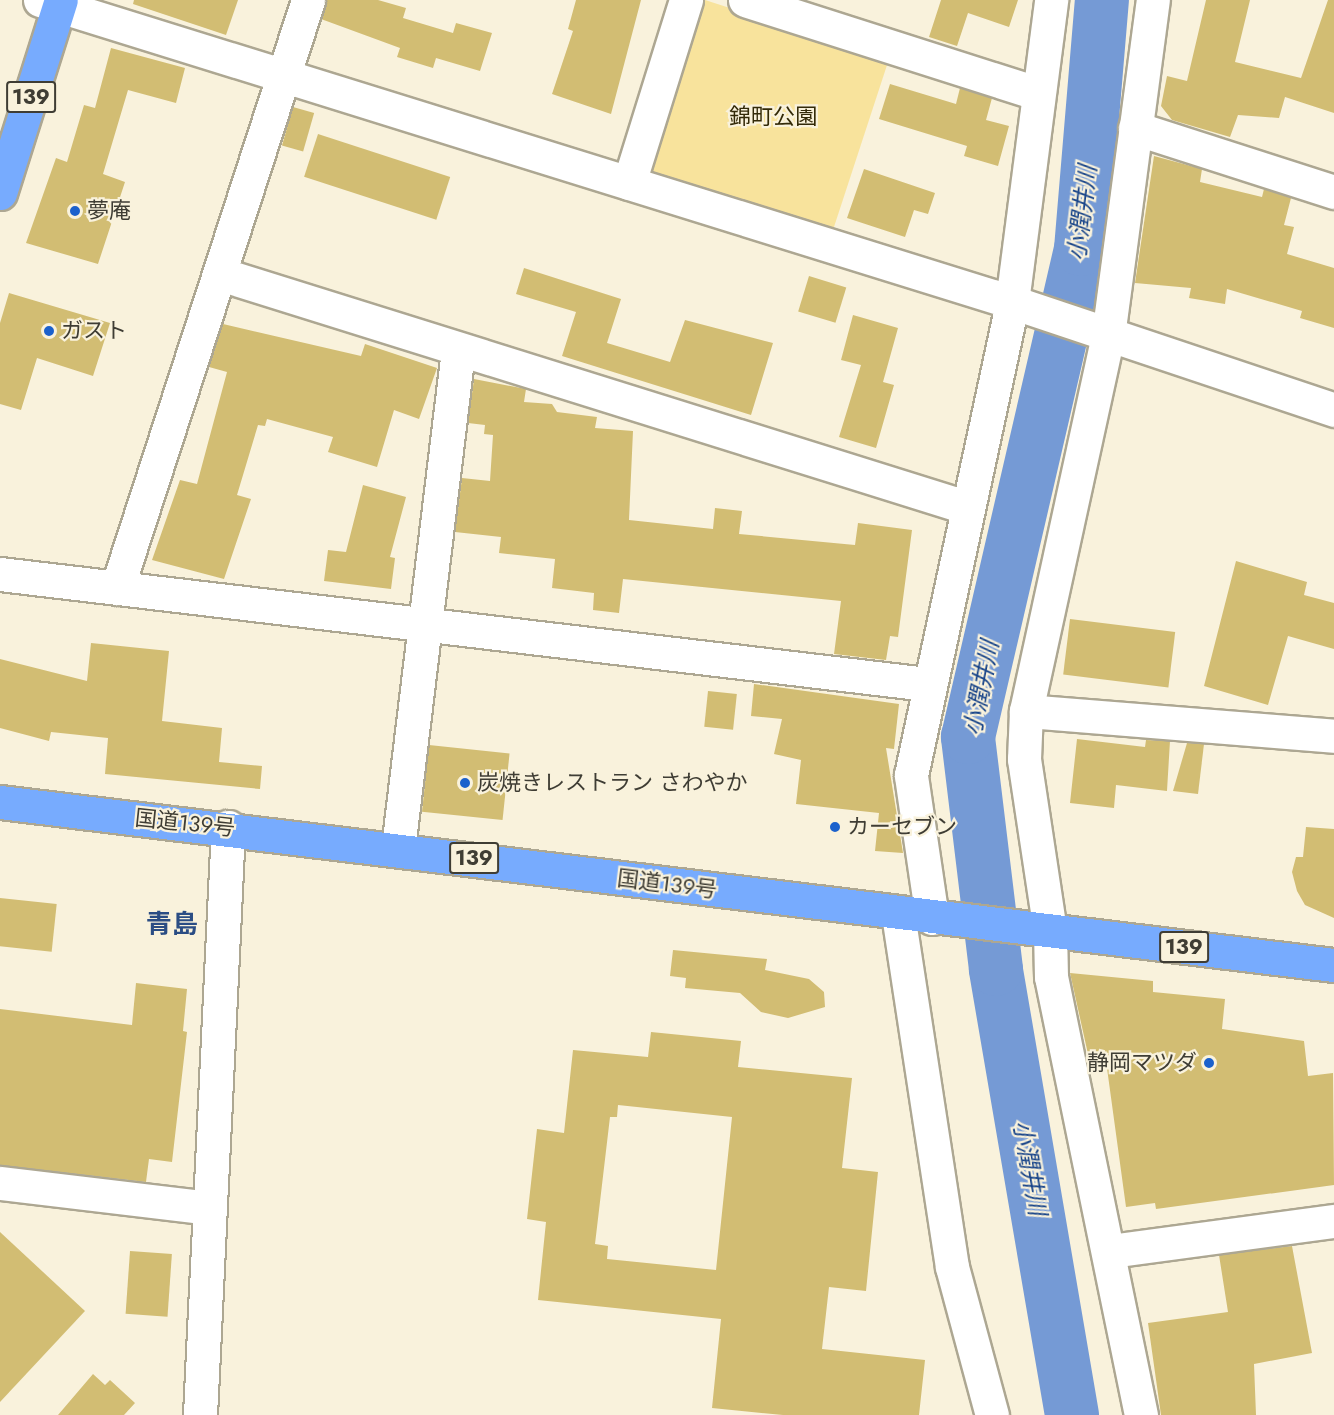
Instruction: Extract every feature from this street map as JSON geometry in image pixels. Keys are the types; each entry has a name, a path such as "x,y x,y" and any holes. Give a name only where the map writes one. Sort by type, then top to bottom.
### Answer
{"highway":[{"name":"139","path":"0,193 54,2"},
{"name":"国道139号","path":"0,802 228,827 898,914 1334,965"}],"street":[{"path":"117,588 308,0"},
{"path":"629,183 686,0"},
{"path":"745,0 1037,93"},
{"path":"940,919 911,775 927,684 1012,302 1037,93 1051,0"},
{"path":"1141,1415 1111,1251 1051,976 1043,930 1024,759 1026,711 1108,336 1153,0"},
{"path":"54,2 1012,302 1334,410"},
{"path":"1135,128 1334,192"},
{"path":"220,274 458,351 966,507"},
{"path":"398,849 458,351"},
{"path":"0,574 927,684"},
{"path":"1026,711 1334,736"},
{"path":"200,1415 228,827"},
{"path":"898,914 952,1267 992,1415"},
{"path":"0,1183 210,1208"},
{"path":"1111,1251 1334,1221"}],"green space":[{"name":"錦町公園","path":"705,0 889,59 832,233 650,174 644,162 694,5"}],"building":[{"path":"134,0 238,0 226,35 133,4"},
{"path":"326,0 378,0 406,8 403,18 453,33 456,23 492,33 480,71 436,58 433,68 397,57 400,48 321,19"},
{"path":"576,0 641,0 611,114 552,94 573,31 568,29"},
{"path":"941,0 1018,0 1009,27 968,13 957,46 929,37"},
{"path":"1206,0 1250,0 1235,62 1301,78 1328,0 1334,0 1334,113 1285,97 1279,118 1238,115 1230,137 1172,120 1161,106 1167,76 1187,81"},
{"path":"111,48 185,68 176,103 128,90 103,174 125,182 98,264 26,243 56,158 67,162 84,105 95,108"},
{"path":"890,84 956,104 960,88 992,98 986,120 1009,126 998,166 964,156 967,146 879,119"},
{"path":"293,107 314,113 303,152 282,145"},
{"path":"318,134 450,177 436,220 304,177"},
{"path":"1154,156 1202,169 1200,182 1262,197 1264,189 1291,198 1284,225 1294,227 1287,254 1334,268 1334,328 1300,318 1302,311 1227,289 1225,304 1189,298 1191,288 1135,283"},
{"path":"864,169 935,193 928,214 914,210 905,237 847,218"},
{"path":"524,268 621,299 607,343 670,362 685,320 773,343 751,415 562,356 576,312 516,294"},
{"path":"809,276 846,287 835,323 798,311"},
{"path":"9,293 110,323 93,376 37,358 21,410 0,404 0,323"},
{"path":"853,315 898,328 883,382 894,385 876,448 839,437 861,365 841,360"},
{"path":"223,324 361,356 365,344 437,368 419,419 394,410 377,467 328,452 333,437 267,419 265,426 258,425 237,495 251,499 224,579 152,560 180,480 197,484 227,372 209,367"},
{"path":"474,379 526,389 524,402 552,404 557,412 597,417 595,428 633,431 629,520 713,529 715,508 742,511 739,534 855,545 858,523 912,530 898,637 890,636 886,660 834,654 841,601 623,579 619,613 593,610 594,593 552,588 555,559 499,553 501,537 455,532 462,478 490,481 493,435 484,434 485,425 468,423"},
{"path":"363,485 406,497 390,557 395,558 391,589 324,581 328,550 346,552"},
{"path":"1236,561 1307,582 1304,595 1334,603 1334,649 1288,636 1268,705 1204,686"},
{"path":"1070,619 1175,632 1168,688 1063,675"},
{"path":"91,643 169,651 162,721 222,728 219,762 262,766 260,789 105,774 108,738 51,732 49,741 0,728 0,659 87,681"},
{"path":"754,684 899,704 894,749 886,748 903,853 875,851 879,813 796,804 801,760 774,754 782,719 751,716"},
{"path":"708,691 737,694 733,730 704,727"},
{"path":"1077,739 1145,747 1146,740 1170,741 1167,791 1116,785 1114,808 1070,803"},
{"path":"1187,743 1204,744 1198,794 1173,791"},
{"name":"炭焼きレストラン さわやか","path":"429,745 510,753 503,820 422,812"},
{"path":"1306,827 1334,829 1334,918 1305,905 1297,891 1292,872 1296,857 1303,857"},
{"path":"0,898 57,904 52,952 0,946"},
{"path":"673,950 767,959 765,970 809,979 824,992 825,1007 788,1018 761,1012 740,993 685,988 686,978 670,976"},
{"path":"1070,973 1153,981 1153,992 1225,999 1222,1029 1304,1041 1308,1076 1333,1073 1334,1185 1156,1209 1155,1203 1126,1207 1106,1061 1090,1063"},
{"path":"136,983 187,989 183,1031 187,1032 172,1162 149,1159 146,1182 0,1165 0,1009 132,1025"},
{"path":"651,1032 741,1041 738,1067 852,1078 842,1168 878,1172 866,1291 829,1287 822,1349 925,1360 919,1415 783,1415 712,1408 721,1319 538,1300 546,1222 527,1219 537,1129 564,1133 573,1050 648,1057","holes":["618,1105 732,1117 716,1270 607,1259 608,1246 595,1244 610,1117 617,1117"]},
{"path":"0,1232 85,1311 0,1402"},
{"path":"1292,1246 1312,1353 1254,1364 1256,1415 1161,1415 1148,1323 1228,1312 1219,1255"},
{"path":"130,1251 172,1254 168,1317 126,1314"},
{"path":"93,1374 105,1385 110,1380 135,1403 124,1415 58,1415"}],"waterway":[{"name":"小潤井川","path":"1072,1415 996,969 968,737 1081,249 1102,0"}],"place":[{"name":"夢庵","path":"75,211"},
{"name":"ガスト","path":"49,331"},
{"name":"炭焼きレストラン さわやか","path":"465,783"},
{"name":"カーセブン","path":"835,827"},
{"name":"静岡マツダ","path":"1209,1063"}],"district":[{"name":"青島","path":"172,925"}]}
